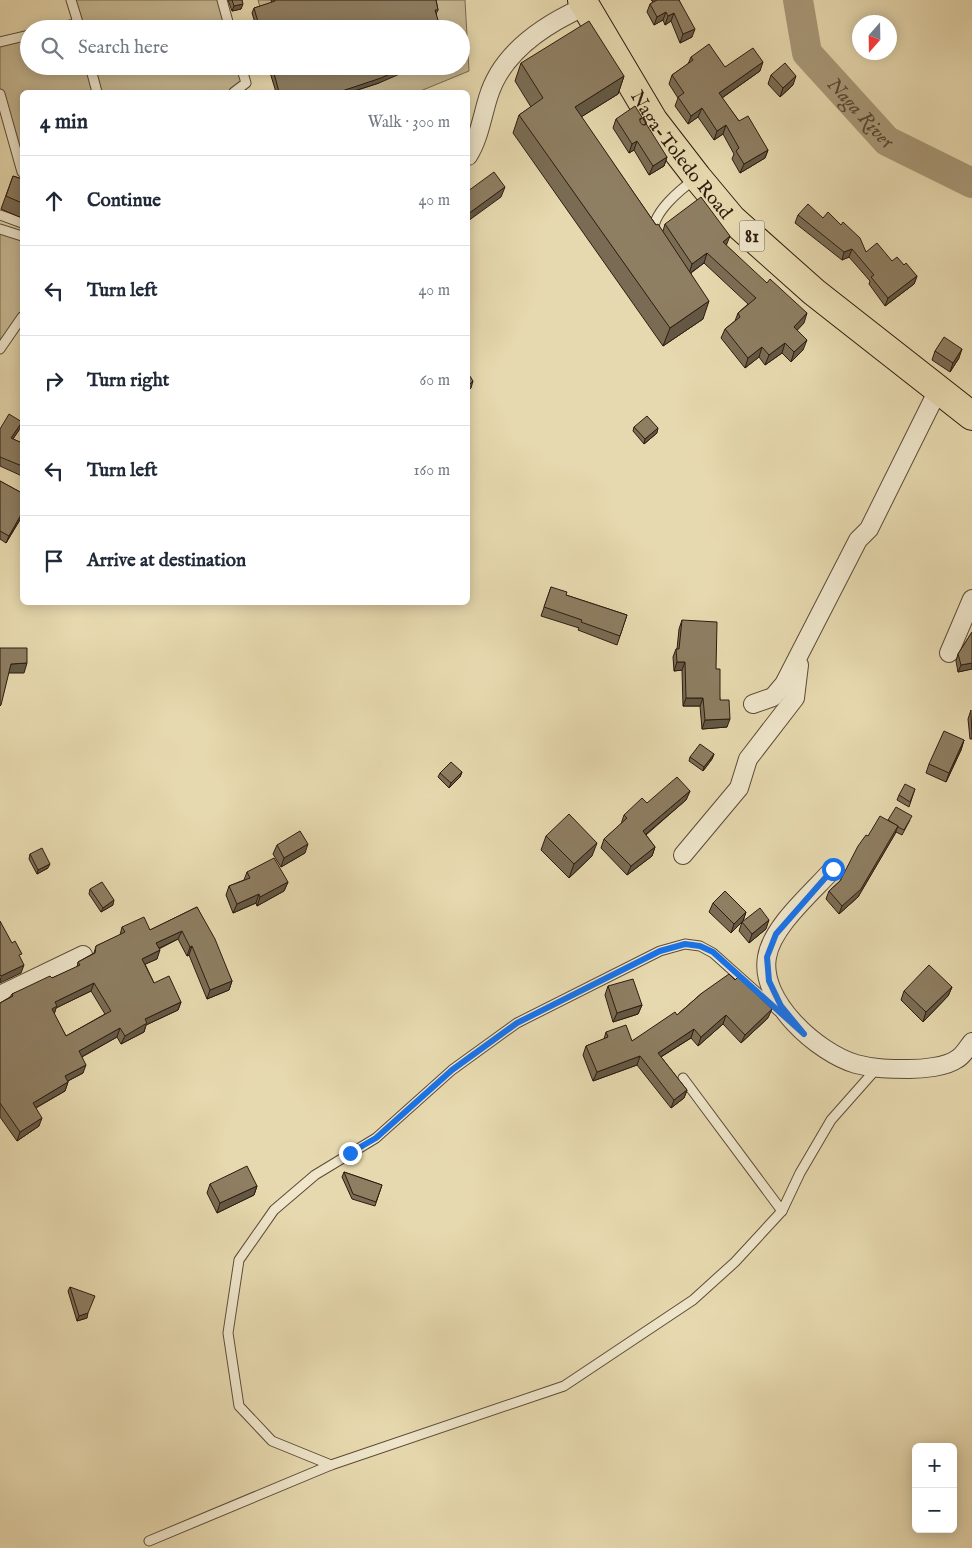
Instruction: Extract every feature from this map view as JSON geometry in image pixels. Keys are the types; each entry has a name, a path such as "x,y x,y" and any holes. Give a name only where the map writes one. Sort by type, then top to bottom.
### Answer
{"highway":[{"name":"Naga-Toledo Road","path":"584,3 654,120 697,178 732,219 814,292 972,416"}],"street":[{"path":"470,151 488,96 508,59 584,3"},
{"path":"753,704 773,697 784,684 858,540 869,529 938,390"},
{"path":"949,653 972,598"},
{"path":"683,855 739,788 748,760 795,698 800,652"},
{"path":"833,869 776,934 767,957 769,981 781,1006 804,1034 824,1050 854,1064 877,1068 925,1069 957,1060 972,1042"},
{"path":"0,994 83,955"}],"lane":[{"path":"71,0 77,20"},
{"path":"222,0 228,20"},
{"path":"0,42 20,37"},
{"path":"92,75 96,90"},
{"path":"236,90 246,82 244,75"},
{"path":"0,94 20,165"},
{"path":"658,239 653,232 655,222 676,192 697,178"},
{"path":"0,214 20,221"},
{"path":"0,229 20,235"},
{"path":"0,349 20,319"},
{"path":"331,1465 272,1441 239,1406 228,1333 239,1260 274,1210 315,1175 376,1138 452,1070 517,1023 660,951 685,944 700,946 713,952 804,1034"},
{"path":"149,1541 331,1465 564,1386 693,1300 735,1262 782,1211 800,1173 831,1120 877,1068"},
{"path":"683,1078 782,1211"}],"shaded area":[{"path":"71,0 222,0 228,20 77,20"},
{"path":"258,0 465,0 466,20 264,20"},
{"path":"20,37 20,75 244,75 246,83 237,90 20,90 20,165 0,94 0,42"},
{"path":"279,75 459,75 423,90 283,90"},
{"path":"0,229 20,235 20,320 0,349"}],"building":[{"path":"232,0 242,0 243,4 234,6"},
{"path":"436,0 438,10 435,10 438,20 257,20 254,8 275,1"},
{"path":"657,0 679,0 695,29 683,34 674,13 668,16 666,12 657,17 650,4"},
{"path":"589,21 624,76 575,107 656,225 658,224 709,301 670,328 519,115 543,98 521,63"},
{"path":"709,44 725,67 753,48 763,62 719,93 739,121 748,116 768,150 744,164 736,151 739,148 726,125 717,131 702,108 691,116 678,97 684,93 672,75 693,60 691,57"},
{"path":"785,63 796,76 783,88 771,75"},
{"path":"274,75 388,75 345,90 278,90"},
{"path":"635,106 667,157 653,166 637,141 632,144 616,119"},
{"path":"494,172 505,187 470,213 470,190"},
{"path":"13,176 20,178 20,202 6,196"},
{"path":"701,197 730,236 723,242 767,283 770,279 807,313 794,327 807,340 794,352 785,343 769,355 762,347 748,358 725,329 740,317 738,313 756,298 707,253 692,264 665,224"},
{"path":"808,204 823,218 828,212 841,225 843,222 860,238 866,252 877,243 892,261 897,257 904,265 906,263 917,276 888,298 871,277 874,275 852,249 844,252 798,215"},
{"path":"944,337 962,349 953,363 935,351"},
{"path":"9,414 20,421 20,425 11,438 20,442 20,465 0,457 0,429"},
{"path":"647,416 658,428 645,439 634,427"},
{"path":"0,481 20,492 20,517 9,536 0,531"},
{"path":"551,587 567,592 566,595 627,615 620,636 544,607"},
{"path":"682,620 717,622 716,669 720,669 720,700 729,700 730,719 705,720 703,698 686,698 685,662 677,662 676,649 679,649"},
{"path":"972,632 972,663 961,665 958,654"},
{"path":"0,648 27,648 27,663 11,664 0,706"},
{"path":"944,731 964,740 949,773 929,764"},
{"path":"700,744 714,754 704,767 690,757"},
{"path":"451,762 462,772 451,783 440,773"},
{"path":"677,777 690,791 643,831 655,847 631,866 604,839 627,818 624,815 642,798 647,803"},
{"path":"905,784 915,789 910,802 899,795"},
{"path":"896,807 912,816 904,830 888,820"},
{"path":"569,814 597,843 574,864 546,836"},
{"path":"880,816 898,826 861,889 842,906 829,891 840,881 858,846 866,835 868,836"},
{"path":"300,831 308,844 284,858 277,845"},
{"path":"42,848 50,864 38,870 30,854"},
{"path":"274,858 288,882 260,897 259,894 237,904 229,886 250,878 247,872"},
{"path":"102,882 114,900 103,908 90,889"},
{"path":"725,891 746,912 734,924 713,903"},
{"path":"197,907 215,939 232,981 210,990 192,946 190,947 182,931 156,943 160,950 142,959 154,983 169,976 181,1002 145,1019 147,1023 125,1036 120,1028 79,1051 86,1065 65,1076 68,1082 33,1103 42,1118 20,1132 0,1103 0,1003 13,996 12,994 50,976 52,978 80,965 78,962 95,953 96,946 125,932 122,927 144,917 150,930","holes":["94,983 111,1011 66,1036 52,1009 57,1006 55,1002"]},
{"path":"760,908 769,920 752,934 742,922"},
{"path":"0,921 12,943 15,941 22,954 19,955 24,965 1,976 0,975"},
{"path":"929,965 952,987 926,1012 904,991"},
{"path":"729,974 735,980 738,977 772,1009 745,1035 726,1015 701,1037 694,1029 658,1053 687,1090 674,1100 640,1056 597,1072 586,1046 608,1037 606,1032 626,1025 632,1041 675,1012 677,1015 702,993"},
{"path":"633,979 642,1005 617,1013 608,986"},
{"path":"247,1166 257,1186 220,1203 210,1184"},
{"path":"344,1172 382,1185 376,1202 353,1194"},
{"path":"70,1287 95,1296 88,1313 79,1316"}],"waterway":[{"name":"Naga River","path":"798,0 807,53 887,141 972,183"}],"route":[{"path":"350,1153 376,1138 452,1070 517,1023 660,951 685,944 700,946 713,952 804,1034 781,1006 769,981 767,957 776,934 833,869"}]}
